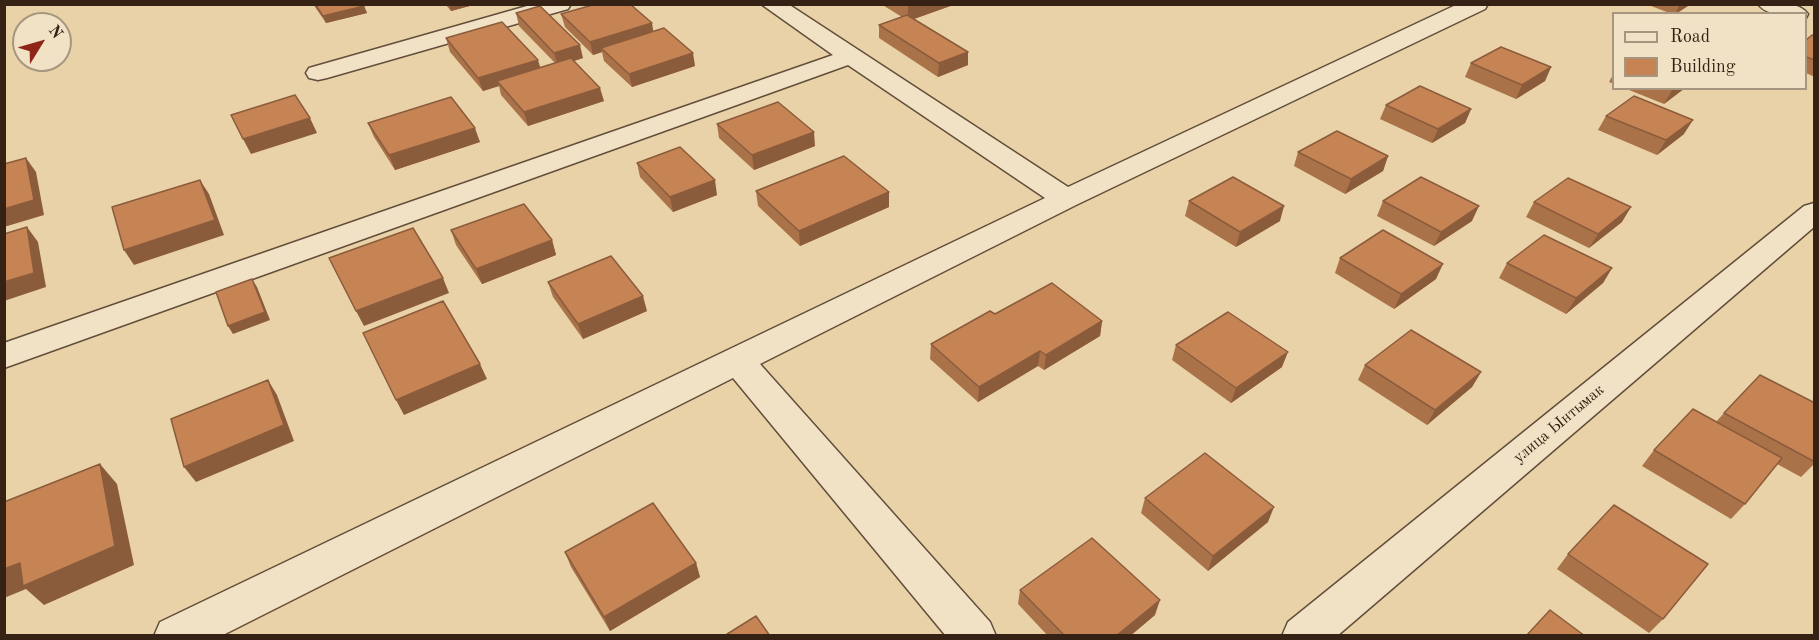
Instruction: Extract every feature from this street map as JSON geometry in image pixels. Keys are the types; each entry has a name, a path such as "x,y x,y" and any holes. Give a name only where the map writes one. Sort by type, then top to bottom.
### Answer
{"street":[{"path":"318,73 560,4"},
{"path":"772,4 1066,199"},
{"path":"176,636 1066,199 1477,4"},
{"path":"1769,4 1791,12"},
{"path":"4,356 849,57"},
{"name":"улица Ынтымак","path":"1304,636 1815,212"},
{"path":"737,360 974,636"}],"building":[{"path":"315,4 363,4 364,6 323,16"},
{"path":"596,4 630,4 652,23 590,42 561,14"},
{"path":"540,6 580,45 554,53 516,13"},
{"path":"907,15 968,52 939,63 879,25"},
{"path":"502,22 538,60 478,78 446,38"},
{"path":"664,28 693,53 629,74 601,48"},
{"path":"1812,35 1815,36 1815,60 1807,57 1807,39"},
{"path":"1501,47 1551,67 1522,85 1471,63"},
{"path":"571,58 600,88 524,112 497,81"},
{"path":"1420,86 1471,109 1438,129 1386,105"},
{"path":"295,95 310,118 243,139 231,115"},
{"path":"1634,96 1693,120 1666,140 1606,116"},
{"path":"451,97 475,128 389,155 368,123"},
{"path":"778,102 814,132 752,155 717,124"},
{"path":"1337,131 1388,156 1351,179 1298,152"},
{"path":"680,147 715,180 670,197 637,163"},
{"path":"844,156 889,192 799,231 756,191"},
{"path":"26,158 34,200 4,209 4,164"},
{"path":"1233,177 1284,206 1240,232 1189,201"},
{"path":"1421,177 1479,206 1441,232 1383,201"},
{"path":"1568,178 1631,207 1598,234 1534,202"},
{"path":"200,180 215,220 124,250 112,207"},
{"path":"524,204 552,240 476,269 451,230"},
{"path":"27,227 34,273 4,282 4,234"},
{"path":"413,228 443,278 356,311 329,258"},
{"path":"1383,230 1443,264 1401,294 1340,258"},
{"path":"1544,235 1612,268 1576,298 1507,263"},
{"path":"611,256 643,296 578,324 548,282"},
{"path":"252,279 265,312 228,326 216,292"},
{"path":"1052,283 1102,321 1046,355 1040,351 979,387 931,344 990,311 995,314"},
{"path":"443,301 480,364 396,400 363,333"},
{"path":"1228,312 1288,352 1236,388 1176,345"},
{"path":"1411,330 1481,372 1435,410 1365,365"},
{"path":"1760,375 1815,403 1815,462 1724,413"},
{"path":"268,380 284,425 184,467 171,419"},
{"path":"1693,409 1782,458 1745,504 1654,450"},
{"path":"1205,453 1274,507 1213,556 1145,498"},
{"path":"100,464 115,546 23,586 20,563 4,569 4,502"},
{"path":"653,503 696,563 604,617 565,552"},
{"path":"1614,505 1708,564 1663,619 1568,554"},
{"path":"1092,538 1160,600 1116,636 1065,636 1020,590"},
{"path":"1550,610 1585,636 1526,636"},
{"path":"756,616 770,636 724,636"}]}
